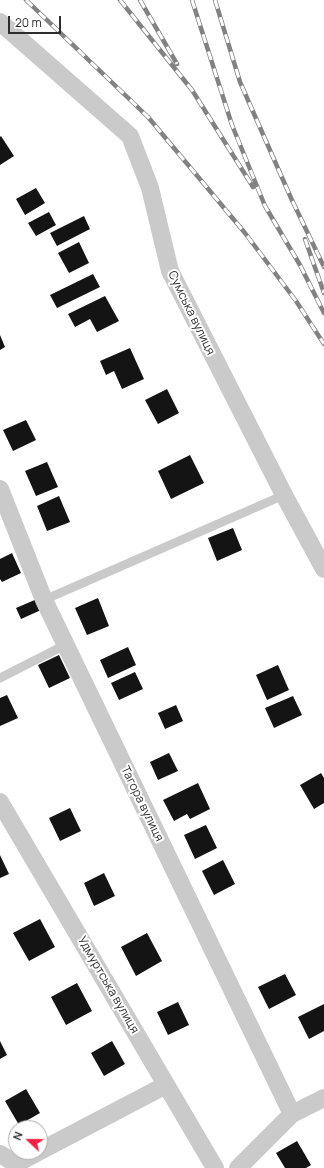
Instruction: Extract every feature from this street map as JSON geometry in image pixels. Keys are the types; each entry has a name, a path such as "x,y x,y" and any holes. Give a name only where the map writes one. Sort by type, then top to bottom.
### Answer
{"street":[{"name":"Сумська вулиця","path":"0,22 130,136 150,188 170,271 284,495 324,569"},
{"name":"Тагора вулиця","path":"0,489 44,600 65,645 292,1114"},
{"name":"Удмуртська вулиця","path":"0,802 215,1168"},
{"path":"48,1147 166,1085"},
{"path":"238,1168 292,1114 324,1098"},
{"path":"10,1160 16,1164 24,1160"}],"lane":[{"path":"44,600 284,495"},
{"path":"0,678 65,645"}],"building":[{"path":"1,136 14,156 0,165 0,137"},
{"path":"36,188 45,203 25,215 16,199"},
{"path":"49,212 56,225 36,236 28,223"},
{"path":"84,216 90,229 57,246 50,233"},
{"path":"79,242 89,263 69,273 58,253"},
{"path":"93,274 100,287 57,308 50,295"},
{"path":"105,296 119,321 97,332 90,319 75,327 68,314"},
{"path":"0,335 5,347 0,350"},
{"path":"130,348 144,379 122,389 114,371 106,375 100,361"},
{"path":"167,389 179,413 158,424 145,400"},
{"path":"26,420 36,440 13,451 3,430"},
{"path":"190,455 204,483 171,499 158,471"},
{"path":"47,462 58,487 36,496 25,471"},
{"path":"59,496 70,522 47,531 37,506"},
{"path":"233,528 242,550 217,561 208,538"},
{"path":"12,553 21,573 2,582 0,579 0,559"},
{"path":"98,598 109,626 87,635 75,608"},
{"path":"37,599 41,610 21,619 16,608"},
{"path":"128,647 136,665 108,678 100,660"},
{"path":"59,655 70,678 49,688 38,665"},
{"path":"278,665 289,690 267,700 256,675"},
{"path":"135,672 143,689 119,700 111,683"},
{"path":"7,695 18,718 0,726 0,698"},
{"path":"293,696 302,715 274,728 265,708"},
{"path":"176,705 183,721 165,729 158,713"},
{"path":"169,753 178,771 158,780 150,762"},
{"path":"321,773 324,778 324,803 314,809 300,785"},
{"path":"198,783 210,809 190,819 187,814 174,821 163,800"},
{"path":"70,808 81,831 60,841 49,818"},
{"path":"206,825 217,848 195,859 184,835"},
{"path":"0,855 9,874 0,878"},
{"path":"223,860 235,884 214,895 202,871"},
{"path":"104,873 115,896 94,906 84,883"},
{"path":"40,919 55,947 29,961 13,933"},
{"path":"147,933 162,961 136,976 121,947"},
{"path":"285,974 296,995 269,1009 258,987"},
{"path":"77,983 92,1011 66,1025 51,997"},
{"path":"178,1002 189,1025 168,1035 157,1012"},
{"path":"324,1004 324,1031 309,1039 298,1017"},
{"path":"0,1041 7,1055 0,1059"},
{"path":"112,1041 125,1064 104,1076 91,1053"},
{"path":"26,1089 40,1113 28,1120 16,1120 5,1101"},
{"path":"297,1141 311,1165 306,1168 285,1168 276,1153"}],"railway":[{"path":"26,0 148,117 245,233 296,301 324,344"},
{"path":"120,0 192,90 253,187"},
{"path":"140,0 177,64"},
{"path":"192,0 232,125 265,206 300,265 324,313"},
{"path":"215,0 240,82 291,198 324,267"},
{"path":"305,239 324,293"}]}
